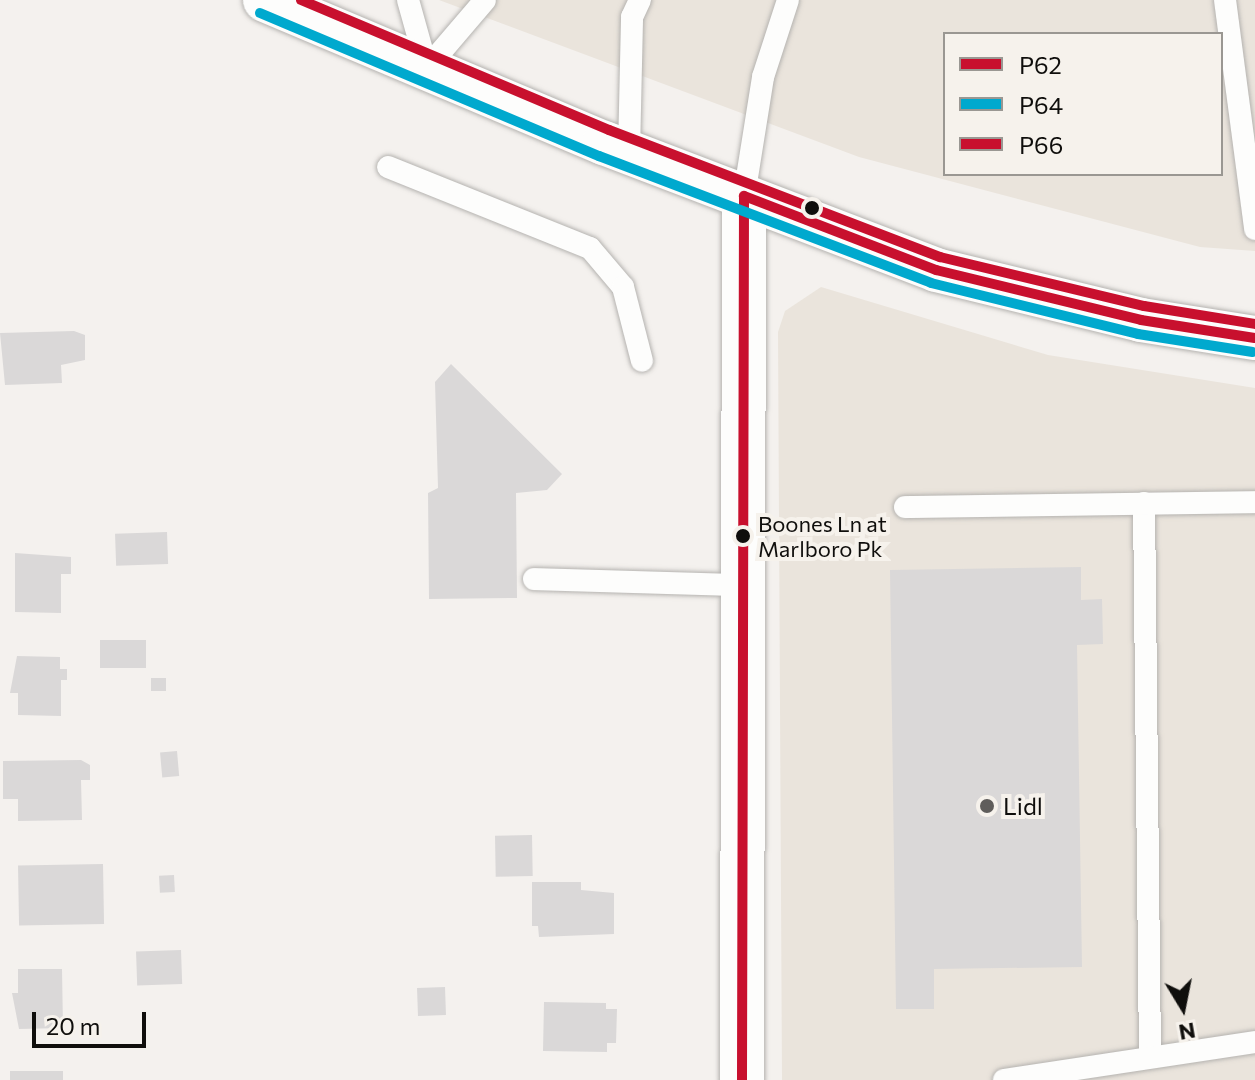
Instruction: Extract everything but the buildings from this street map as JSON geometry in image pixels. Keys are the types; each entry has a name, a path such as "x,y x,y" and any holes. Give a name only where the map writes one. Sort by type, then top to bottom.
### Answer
{"main road":[{"path":"265,0 629,152 936,270 1110,314 1255,338"},
{"path":"742,1080 744,196"}],"lane":[{"path":"408,0 427,68"},
{"path":"427,68 485,0"},
{"path":"629,152 632,17 640,0"},
{"path":"744,196 763,77 788,0"},
{"path":"1225,0 1255,229"},
{"path":"388,167 590,248 623,287 642,361"},
{"path":"905,507 1255,502"},
{"path":"1144,503 1150,1057"},
{"path":"534,579 741,585"},
{"path":"1004,1080 1255,1042"}],"shaded area":[{"path":"439,0 1255,0 1255,251 1200,247 859,157"},
{"path":"821,287 1048,355 1255,388 1255,1080 782,1080 778,332 785,311"}],"transit line":[{"name":"P66","path":"301,0 609,130 940,257 1144,306 1255,324"},
{"name":"P64","path":"260,13 599,156 931,283 1138,334 1253,352"},
{"name":"P62","path":"744,196 936,270 1141,320 1255,338"},
{"name":"P62","path":"742,1080 744,196"}],"place":[{"name":"Boones Ln at Marlboro Pk","path":"743,536"},
{"name":"Lidl","path":"987,806"}]}
